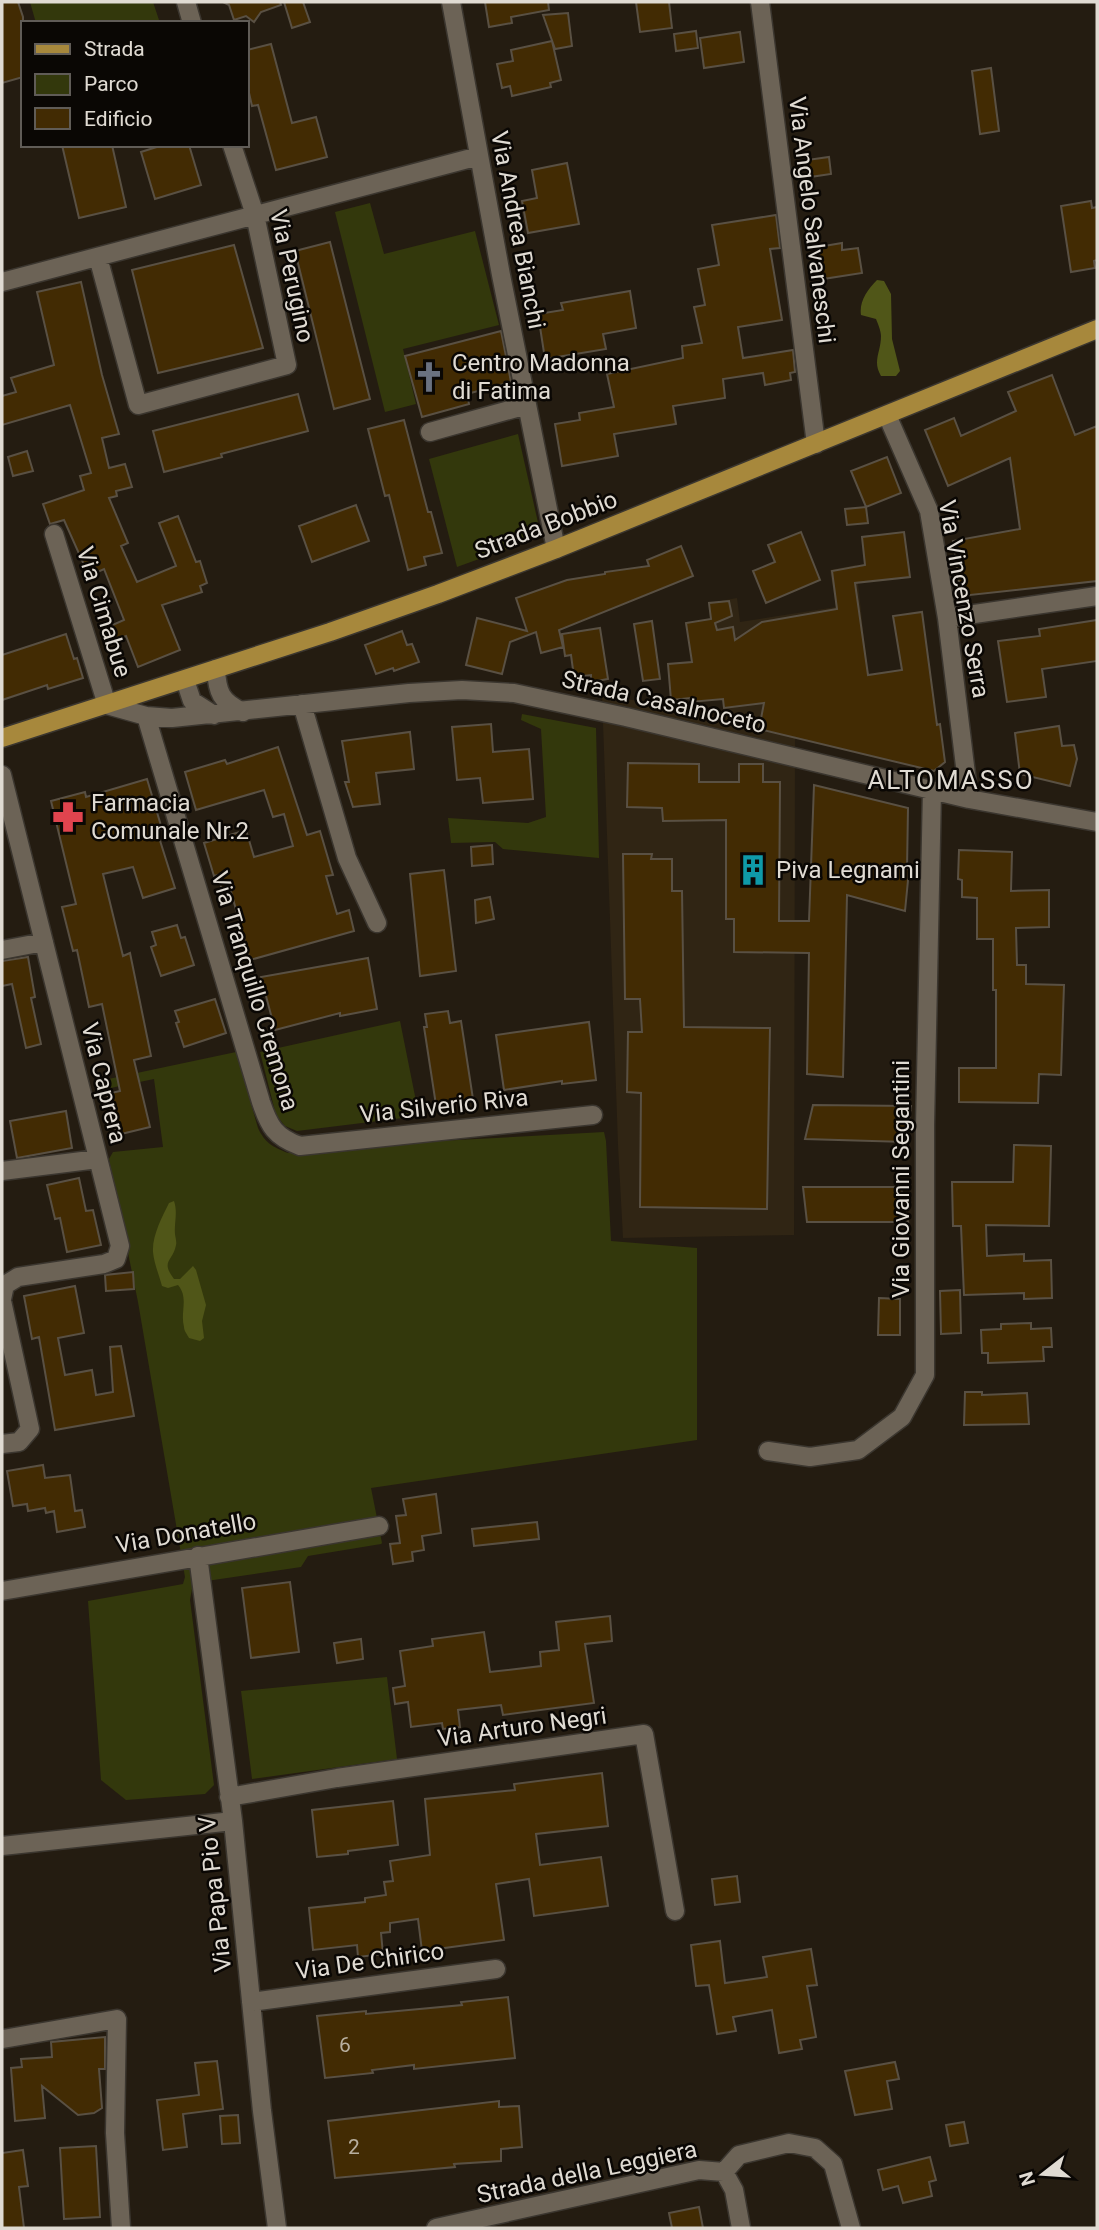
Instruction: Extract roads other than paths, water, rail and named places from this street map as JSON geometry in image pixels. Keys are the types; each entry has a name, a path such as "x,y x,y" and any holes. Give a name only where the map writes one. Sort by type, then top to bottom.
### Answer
{"main road":[{"name":"Strada Bobbio","path":"2,738 216,670 438,594 1097,329"}],"street":[{"path":"186,2 191,21"},
{"name":"Via Andrea Bianchi","path":"451,2 555,549"},
{"name":"Via Angelo Salvaneschi","path":"760,2 816,444"},
{"name":"Via Perugino","path":"98,257 138,405 287,365 255,215 233,147"},
{"path":"2,282 480,156"},
{"path":"430,432 527,405"},
{"name":"Via Vincenzo Serra","path":"887,415 929,511 947,618 969,799"},
{"name":"Via Cimabue","path":"54,534 107,705"},
{"path":"947,618 1097,596"},
{"path":"216,670 217,688 229,706 243,712"},
{"path":"185,680 192,701 214,715"},
{"name":"Strada Casalnoceto","path":"107,705 146,716 172,718 409,693 462,690 514,694 626,717 969,799 1097,822"},
{"path":"302,704 347,858 377,923"},
{"name":"Via Tranquillo Cremona","path":"146,716 269,1124 278,1135 300,1146"},
{"name":"Via Caprera","path":"2,1444 19,1442 30,1429 2,1300 5,1285 18,1277 104,1265 116,1259 120,1246 3,785"},
{"name":"Via Giovanni Segantini","path":"768,1451 810,1457 858,1450 902,1417 925,1375 924,1166 932,790"},
{"path":"2,950 44,943"},
{"name":"Via Silverio Riva","path":"300,1146 593,1115"},
{"path":"2,1171 98,1159"},
{"name":"Via Donatello","path":"2,1591 379,1526"},
{"name":"Via Papa Pio V","path":"198,1556 233,1821 262,2111 277,2228"},
{"name":"Via Arturo Negri","path":"229,1797 337,1778 644,1734 675,1911"},
{"path":"2,1846 233,1821"},
{"name":"Via De Chirico","path":"251,2003 496,1969"},
{"path":"3,2039 117,2019 115,2133 121,2228"},
{"name":"Strada della Leggiera","path":"436,2228 494,2222 699,2170 724,2172 739,2155 789,2143 815,2148 833,2164 851,2228"},
{"path":"724,2172 734,2190 741,2228"}],"place":[{"name":"Centro Madonna di Fatima","path":"429,377"},
{"name":"Farmacia Comunale Nr.2","path":"68,817"},
{"name":"Piva Legnami","path":"753,870"}],"district":[{"name":"ALTOMASSO","path":"951,780"}]}
